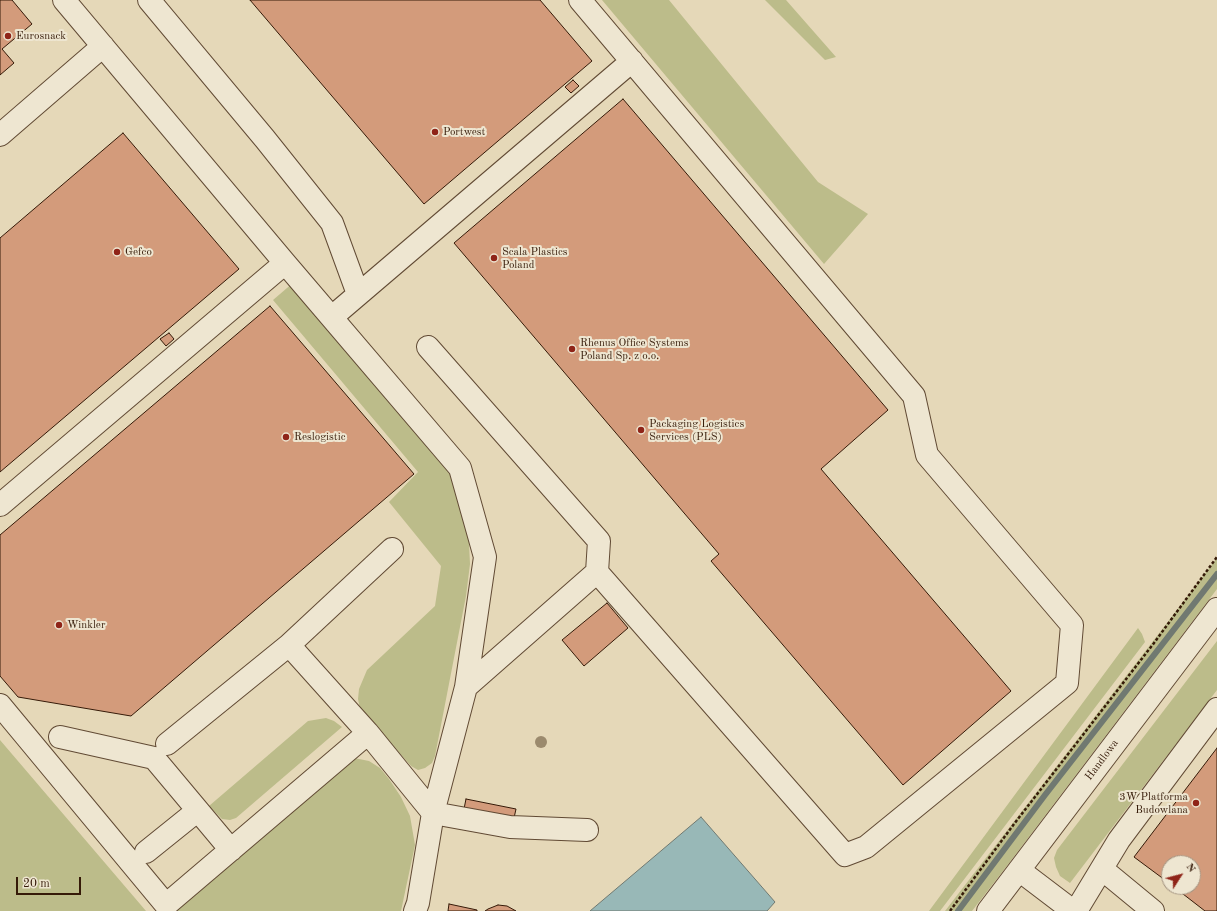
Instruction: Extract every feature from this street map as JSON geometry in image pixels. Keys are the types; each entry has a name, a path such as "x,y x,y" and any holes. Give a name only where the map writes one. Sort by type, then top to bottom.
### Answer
{"street":[{"path":"64,0 460,468 485,557 466,687 433,813 417,908"},
{"path":"149,0 265,139 332,223 358,294"},
{"path":"428,347 599,541 597,572 845,855 866,847 1067,683 1072,625 927,455 914,396 580,0"},
{"path":"0,135 104,46"},
{"path":"332,317 632,61"},
{"path":"0,505 285,263"},
{"path":"167,744 289,645 392,549"},
{"path":"466,687 597,572"},
{"name":"Handlowa","path":"988,911 1217,609"},
{"path":"289,645 368,733 433,813 510,826 587,830"},
{"path":"0,705 166,905 368,733"},
{"path":"1076,911 1119,840 1217,709"},
{"path":"60,737 154,758 231,850"},
{"path":"146,852 197,810"},
{"path":"1102,869 1153,911"},
{"path":"1019,870 1073,911"}],"path":[{"path":"950,911 1014,824 1154,643 1217,556"}],"green space":[{"path":"602,0 669,0 818,182 868,214 824,264"},
{"path":"765,0 786,0 836,57 825,60"},
{"path":"294,282 452,474 468,522 470,564 466,596 435,756 432,763 425,768 418,770 411,766 360,709 358,699 359,689 367,670 435,606 441,566 389,502 418,472 273,300"},
{"path":"1217,558 1217,589 1003,871 972,911 945,911"},
{"path":"1138,628 1145,642 940,911 929,911"},
{"path":"1217,641 1217,690 1070,883 1060,876 1056,867 1054,858 1057,850"},
{"path":"326,718 334,721 342,727 236,818 230,820 222,819 209,806 308,721"},
{"path":"0,740 146,911 0,911"},
{"path":"354,758 369,761 380,768 401,797 410,816 415,845 401,911 163,911"}],"water":[{"path":"701,817 775,902 767,911 590,911"}],"building":[{"name":"Eurosnack","path":"0,0 12,0 32,24 2,49 14,63 0,75"},
{"name":"Portwest","path":"250,0 540,0 592,61 424,204"},
{"path":"573,80 579,86 571,93 565,87"},
{"path":"623,99 888,410 821,469 1011,691 903,785 711,561 719,554 454,243"},
{"path":"123,133 239,269 0,472 0,238"},
{"path":"270,306 414,474 131,716 18,697 0,676 0,535"},
{"path":"169,333 174,339 166,346 160,339"},
{"path":"607,603 628,628 584,666 562,640"},
{"name":"3W Platforma Budowlana","path":"1217,748 1217,911 1205,911 1184,895 1201,895 1201,855 1161,855 1161,877 1134,857"},
{"path":"466,799 516,809 514,818 464,809"},
{"path":"449,904 477,910 477,911 448,911"},
{"path":"498,905 507,906 516,911 485,911"}],"waterway":[{"path":"958,911 1045,795 1217,574"}],"place":[{"name":"Eurosnack","path":"8,36"},
{"name":"Portwest","path":"435,132"},
{"name":"Gefco","path":"117,252"},
{"name":"Scala Plastics Poland","path":"494,258"},
{"name":"Rhenus Office Systems Poland Sp. z o.o.","path":"572,349"},
{"name":"Packaging Logistics Services (PLS)","path":"641,430"},
{"name":"Reslogistic","path":"286,437"},
{"name":"Winkler","path":"59,625"},
{"name":"3W Platforma Budowlana","path":"1196,803"}]}
